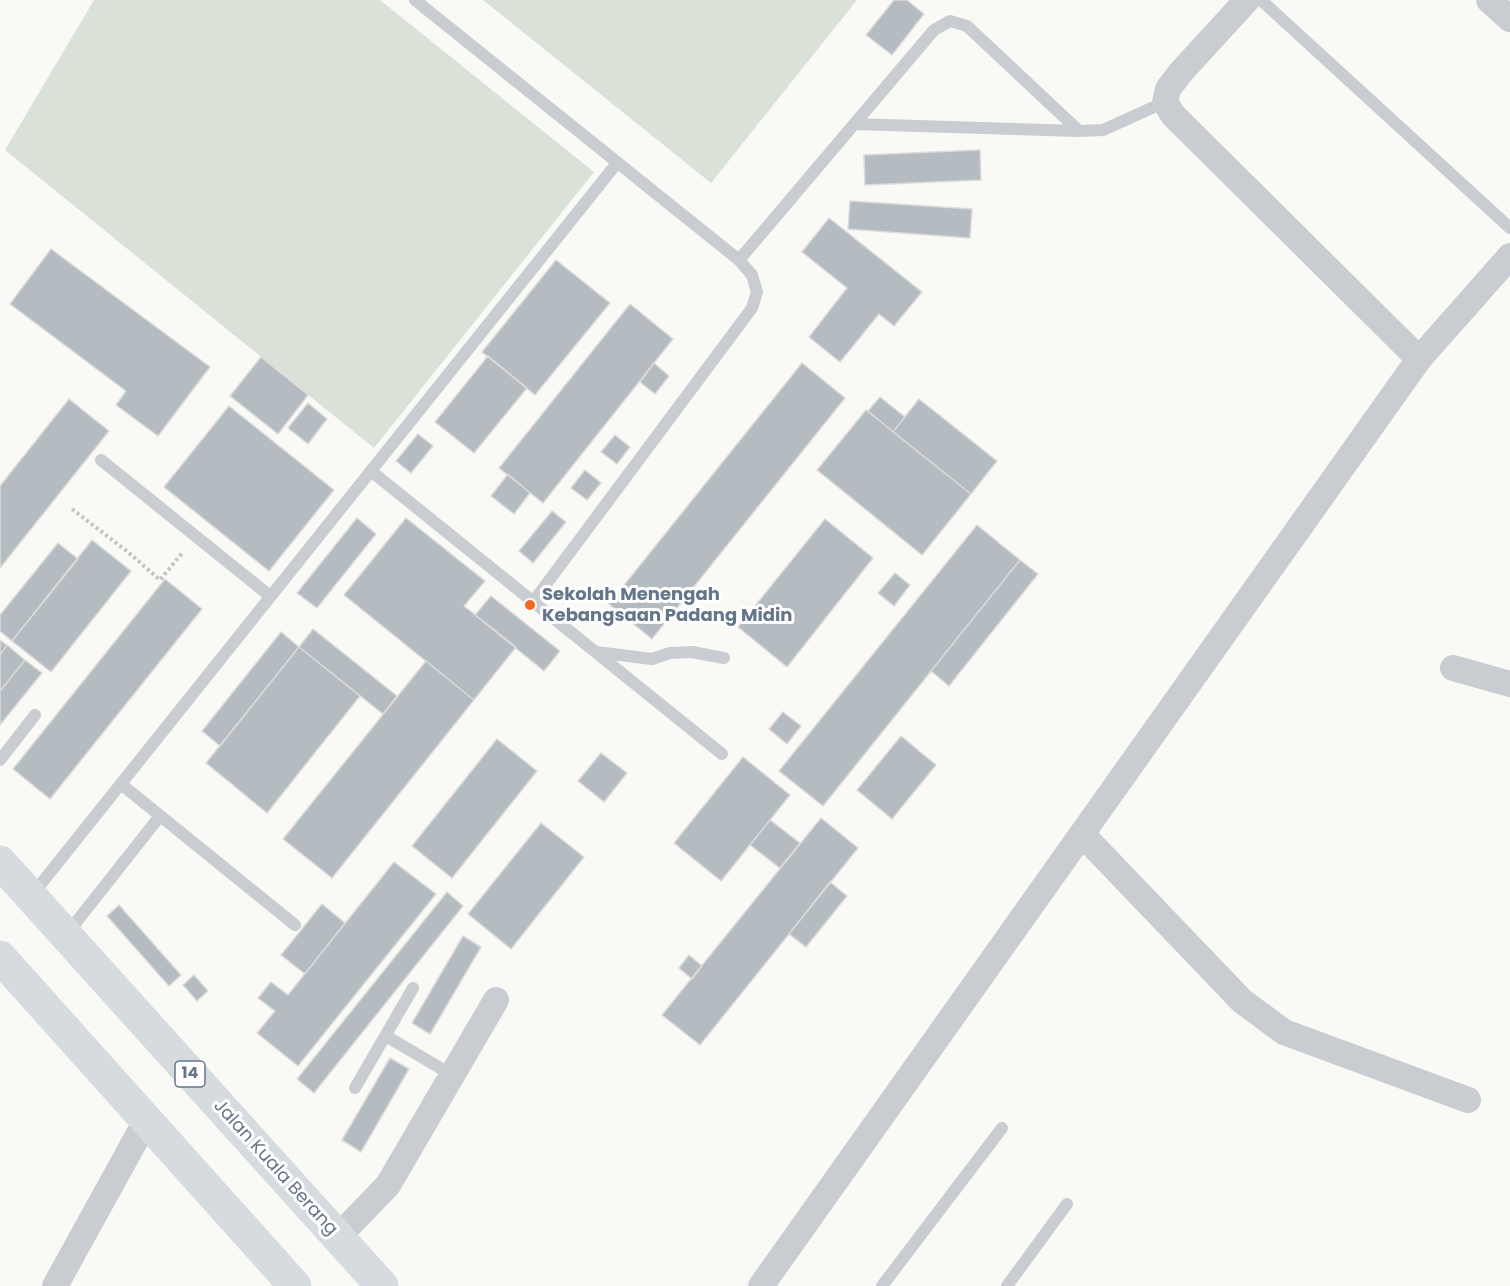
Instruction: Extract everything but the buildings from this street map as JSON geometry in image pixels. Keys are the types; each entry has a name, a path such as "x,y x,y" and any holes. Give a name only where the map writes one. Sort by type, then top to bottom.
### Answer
{"highway":[{"name":"Jalan Kuala Berang","path":"0,862 382,1286"},
{"path":"0,957 295,1286"}],"street":[{"path":"1247,0 1181,72 1168,89 1165,102 1173,115 1419,360"},
{"path":"1489,0 1510,19"},
{"path":"761,1286 1419,360 1510,255"},
{"path":"1453,668 1510,684"},
{"path":"1082,834 1242,1001 1284,1032 1468,1100"},
{"path":"338,1237 388,1185 496,1000"},
{"path":"55,1286 146,1121"}],"lane":[{"path":"415,0 738,260 752,275 757,292 752,308 533,602"},
{"path":"1261,0 1510,228"},
{"path":"738,260 934,30 950,21 968,26 1079,131"},
{"path":"854,124 1103,130 1165,102"},
{"path":"31,897 617,163"},
{"path":"102,460 270,596"},
{"path":"371,471 722,754"},
{"path":"595,652 652,659 670,653 692,652 723,658"},
{"path":"0,760 36,715"},
{"path":"121,784 295,925"},
{"path":"66,935 160,816"},
{"path":"355,1088 413,988"},
{"path":"386,1036 452,1075"},
{"path":"882,1286 1002,1128"},
{"path":"1007,1286 1067,1204"}],"path":[{"path":"72,509 160,580 196,536"}],"shaded area":[{"path":"94,0 380,0 594,172 374,448 5,150"},
{"path":"483,0 857,0 711,183"}],"place":[{"name":"Sekolah Menengah Kebangsaan Padang Midin","path":"530,605"}]}
